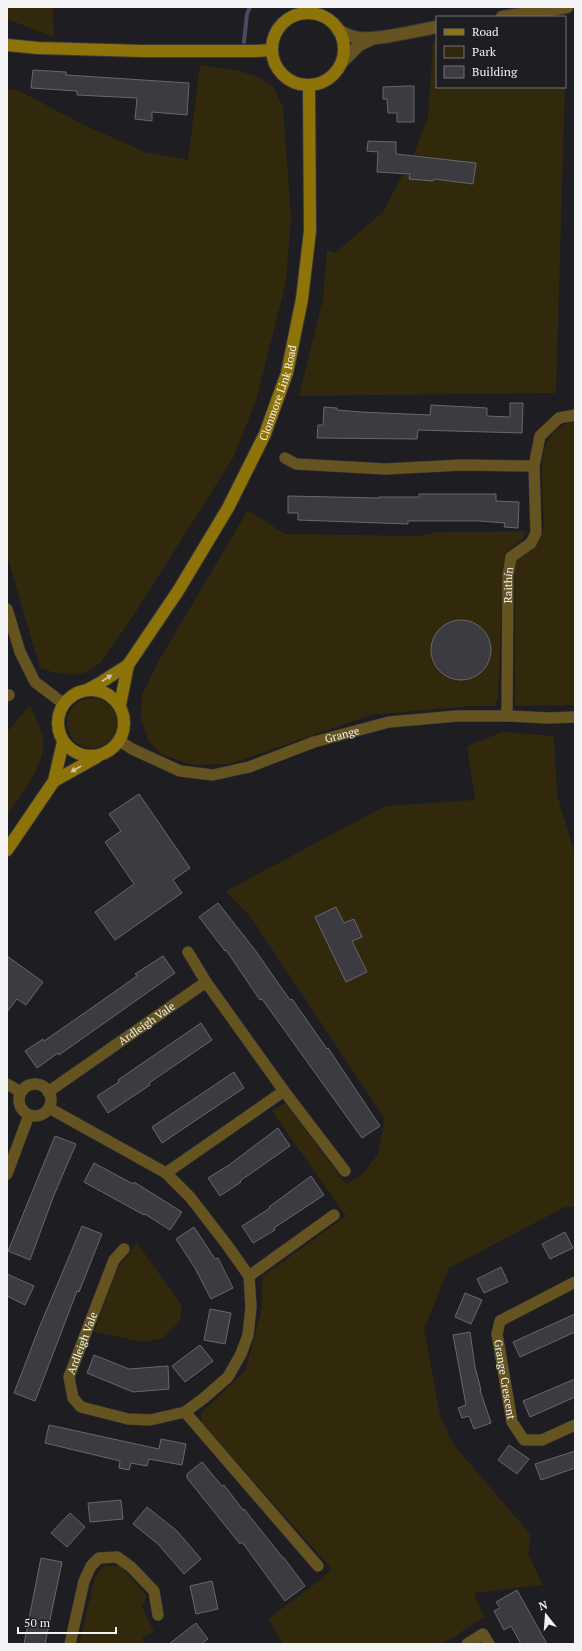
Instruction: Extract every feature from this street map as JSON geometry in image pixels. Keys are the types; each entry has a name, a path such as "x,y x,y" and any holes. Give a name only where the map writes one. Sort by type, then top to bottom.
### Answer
{"main road":[{"path":"313,10 331,22 338,30 344,46 342,62 329,78 320,83 310,85 298,84 288,79 277,66 272,50 274,40 278,30 284,23 297,15 313,10"},
{"path":"7,45 38,48 143,51 272,50"},
{"name":"Clonmore Link Road","path":"120,705 128,665 178,591 228,508 264,434 287,373 302,299 310,231 310,85"},
{"name":"Clonmore Link Road","path":"86,690 128,665"},
{"path":"54,781 98,756 107,753 120,741 124,732 124,713 120,705 105,692 86,690 74,695 64,704 58,722 59,733 63,742 78,754 88,757 98,756"},
{"path":"7,850 54,781 63,742"}],"street":[{"path":"508,16 567,7"},
{"path":"338,30 347,35 358,38 374,38 436,27"},
{"path":"342,62 358,45 374,38"},
{"name":"Raithín","path":"506,716 508,576 511,557 531,543 536,533 534,466 540,436 559,418 575,415"},
{"path":"285,458 296,464 385,469 462,465 534,466"},
{"path":"7,609 20,652 35,682 64,704"},
{"name":"Grange","path":"120,741 132,750 180,770 214,775 248,767 314,742 389,722 457,716 575,717"},
{"path":"188,952 206,982 284,1091 344,1171"},
{"name":"Ardleigh Vale","path":"48,1092 206,982"},
{"path":"7,1084 21,1092"},
{"path":"34,1084 44,1088 48,1092 50,1100 49,1108 38,1116 25,1113 20,1106 19,1101 21,1092 24,1088 34,1084"},
{"path":"166,1173 284,1091"},
{"name":"Ardleigh Vale","path":"49,1108 166,1173 190,1197 249,1276 252,1307 248,1335 241,1354 228,1377 185,1412 150,1420 128,1419 81,1407 73,1398 69,1377 114,1260 124,1249"},
{"path":"7,1174 29,1115"},
{"path":"249,1276 334,1215"},
{"name":"Grange Crescent","path":"575,1282 500,1320 497,1334 512,1422 524,1440 542,1440 575,1425"},
{"path":"185,1412 318,1566"},
{"path":"70,1644 84,1581 91,1566 99,1558 117,1557 131,1567 154,1591 158,1615"},
{"path":"467,1644 483,1634 489,1644"}],"green space":[{"path":"7,7 53,7 54,37 7,19"},
{"path":"436,41 436,88 565,88 556,393 299,396 323,299 327,250 335,253 383,212 416,149 428,117 433,42"},
{"path":"200,65 239,71 257,76 274,88 283,108 291,217 286,282 256,401 233,458 132,618 100,663 87,672 73,675 52,672 40,668 7,555 7,90 18,90 84,125 145,152 188,160"},
{"path":"575,420 575,705 515,706 515,563 525,552 537,544 543,533 542,470 546,445 552,435 562,426"},
{"path":"248,510 285,534 420,536 437,532 525,531 524,538 507,552 503,565 498,698 495,706 471,706 371,715 230,764 192,765 161,754 148,740 141,718 142,695 158,662"},
{"path":"92,698 101,700 110,705 115,714 117,723 115,732 110,741 101,746 92,748 83,746 74,741 69,732 67,723 69,714 74,705 83,700"},
{"path":"30,705 42,734 42,755 33,776 7,815 7,732"},
{"path":"502,732 554,736 557,794 575,855 575,1206 565,1207 449,1268 424,1329 440,1415 453,1444 531,1535 528,1554 543,1585 474,1593 484,1617 443,1644 283,1644 268,1619 320,1580 332,1569 202,1423 201,1413 245,1371 261,1313 263,1276 346,1216 272,1111 285,1103 346,1184 362,1175 378,1154 385,1119 252,919 226,891 385,806 475,800 467,746"},
{"path":"137,1243 182,1305 180,1321 163,1338 144,1342 94,1332 117,1269"},
{"path":"104,1566 120,1566 147,1596 142,1607 154,1632 142,1638 146,1644 79,1644 95,1577"}],"building":[{"path":"33,70 66,72 66,75 189,83 187,115 152,112 152,121 135,119 137,98 77,95 77,91 31,88"},
{"path":"414,86 414,122 397,122 397,113 388,113 387,99 383,99 383,87"},
{"path":"368,141 396,142 396,154 476,163 473,184 434,179 433,181 409,179 410,174 377,172 378,152 367,151"},
{"path":"510,403 523,403 522,433 418,430 417,439 317,438 318,425 323,425 324,407 337,408 337,410 361,412 430,415 431,405 487,408 487,416 510,417"},
{"path":"419,494 496,494 496,501 519,502 518,528 504,527 505,523 479,521 408,521 408,524 298,520 298,513 288,513 288,496 379,498 419,497"},
{"path":"461,620 477,625 482,629 486,634 491,650 486,666 482,671 477,675 461,680 445,675 440,671 436,666 431,650 436,634 440,629 445,625"},
{"path":"139,794 190,868 173,880 182,893 115,940 95,912 134,884 105,842 121,831 109,814"},
{"path":"218,903 255,950 290,1000 292,999 327,1049 328,1048 380,1126 362,1138 262,999 260,1000 226,950 225,951 199,917"},
{"path":"336,907 344,923 354,919 362,937 352,941 367,972 346,982 315,917"},
{"path":"7,956 43,982 26,1005 17,999 7,1012"},
{"path":"163,956 175,973 59,1055 58,1053 37,1068 25,1051 43,1039 44,1041 137,976 135,974"},
{"path":"201,1023 212,1040 149,1083 150,1085 108,1113 97,1096"},
{"path":"234,1072 244,1088 162,1143 152,1127"},
{"path":"278,1128 290,1146 220,1196 208,1178 229,1165"},
{"path":"55,1136 76,1144 54,1195 30,1260 8,1251"},
{"path":"94,1163 133,1184 134,1182 182,1212 170,1230 145,1214 144,1215 84,1182"},
{"path":"311,1176 324,1195 274,1228 275,1230 253,1243 242,1226 270,1208 269,1207"},
{"path":"82,1226 102,1234 79,1292 77,1291 35,1401 14,1393 39,1328"},
{"path":"194,1227 215,1259 218,1258 233,1288 211,1299 195,1268 176,1239"},
{"path":"565,1232 573,1248 550,1259 542,1244"},
{"path":"501,1267 508,1282 484,1293 477,1279"},
{"path":"7,1274 34,1286 25,1305 7,1296"},
{"path":"465,1293 482,1300 471,1324 455,1317"},
{"path":"210,1309 231,1313 225,1344 204,1340"},
{"path":"575,1314 575,1332 520,1357 513,1342"},
{"path":"470,1332 480,1390 491,1423 474,1429 469,1416 462,1418 458,1408 466,1405 453,1335"},
{"path":"200,1345 213,1361 185,1382 172,1366"},
{"path":"94,1355 129,1369 168,1366 169,1389 133,1392 87,1373"},
{"path":"575,1379 575,1397 530,1417 523,1401"},
{"path":"49,1425 159,1449 161,1439 186,1444 182,1465 149,1459 147,1466 131,1463 129,1470 119,1468 120,1461 45,1443"},
{"path":"509,1445 529,1459 517,1474 498,1460"},
{"path":"575,1451 575,1468 541,1480 535,1464"},
{"path":"202,1462 222,1486 224,1485 243,1510 244,1509 305,1586 285,1601 242,1542 240,1544 187,1478 187,1474"},
{"path":"121,1500 123,1519 90,1522 88,1503"},
{"path":"147,1507 177,1531 201,1559 184,1574 158,1544 133,1524"},
{"path":"70,1513 85,1527 67,1547 51,1533"},
{"path":"41,1558 62,1562 45,1644 24,1644"},
{"path":"212,1581 218,1609 196,1614 190,1586"},
{"path":"517,1590 547,1644 521,1644 511,1626 504,1630 494,1611 500,1608 496,1602"},
{"path":"196,1623 208,1639 201,1644 169,1644"}],"waterway":[{"path":"244,42 247,14 250,7"}]}
